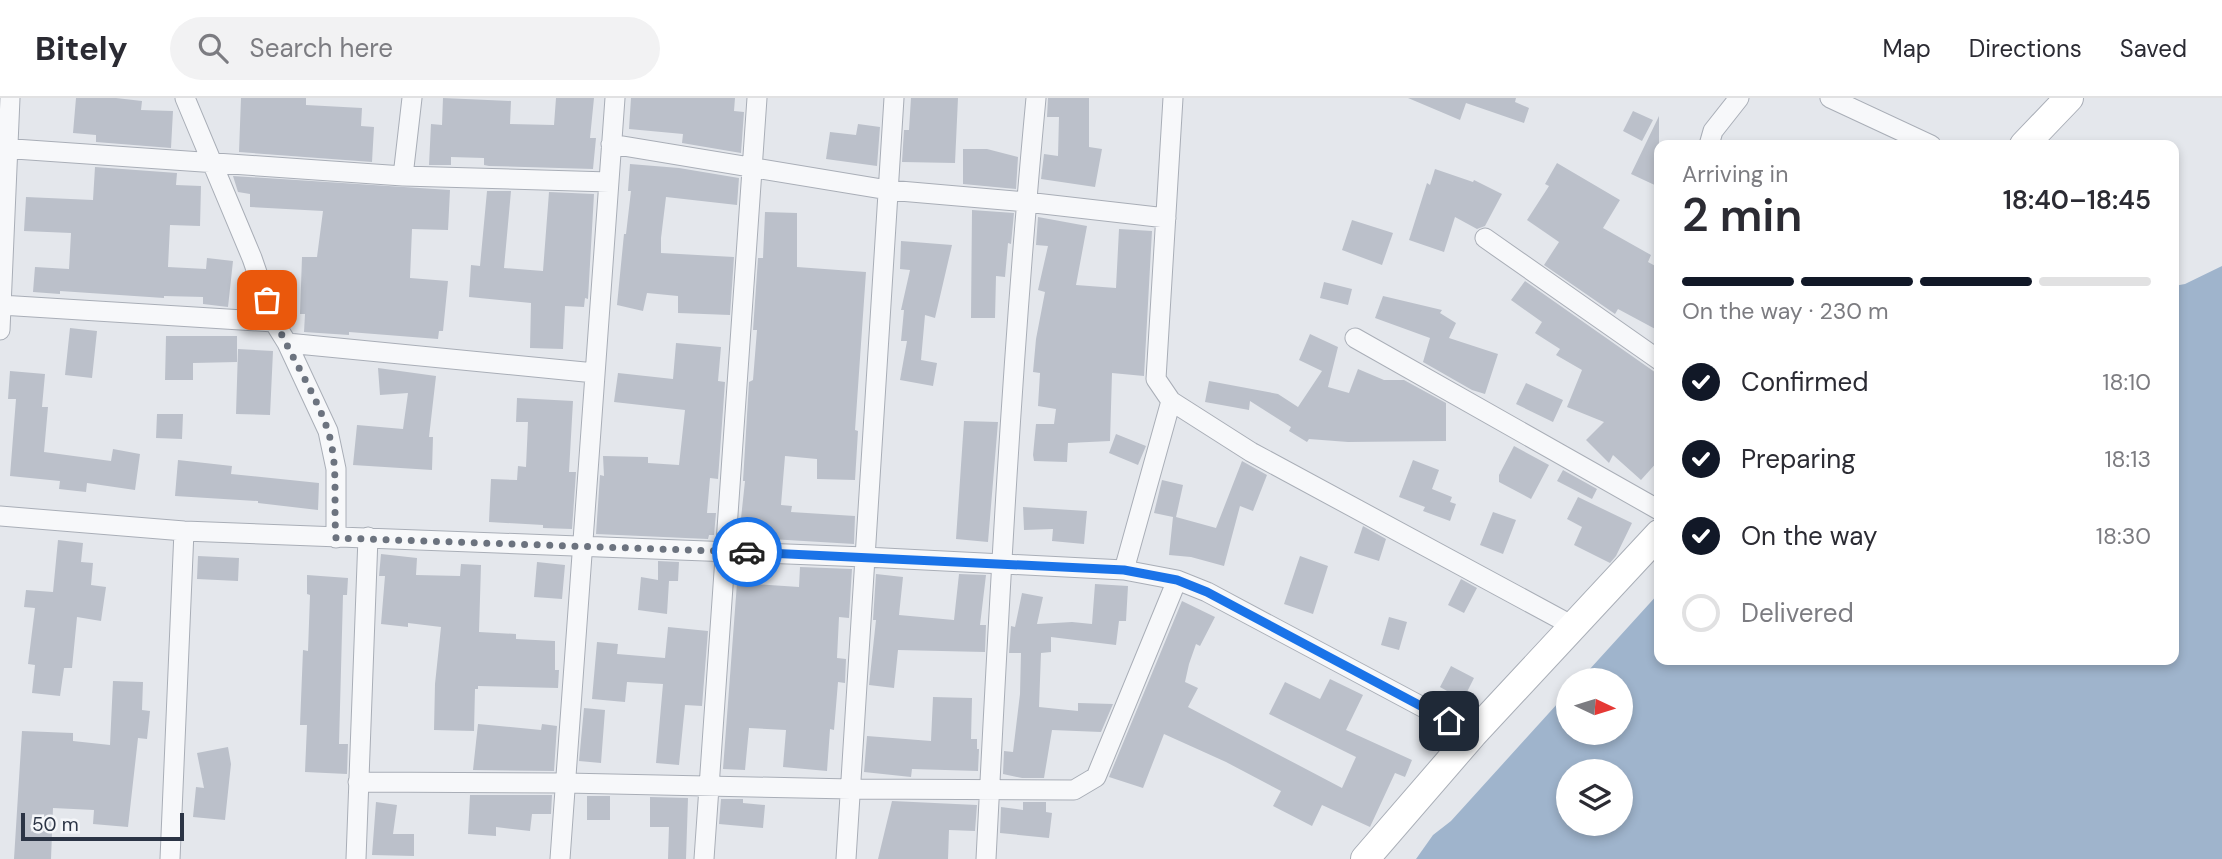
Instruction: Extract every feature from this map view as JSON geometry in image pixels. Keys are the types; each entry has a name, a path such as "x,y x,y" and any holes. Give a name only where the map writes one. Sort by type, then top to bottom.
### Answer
{"main road":[{"path":"2029,140 2069,98"},
{"path":"1366,859 1473,734 1654,539"}],"street":[{"path":"0,330 4,149 10,98"},
{"path":"185,98 252,258 274,322 328,431 336,469 336,538"},
{"path":"402,176 412,98"},
{"path":"560,859 615,98"},
{"path":"704,859 757,98"},
{"path":"846,859 894,98"},
{"path":"986,859 1001,563 1026,202 1036,98"},
{"path":"1173,98 1156,379 1171,401 1251,452 1573,626"},
{"path":"1710,140 1713,131 1739,98"},
{"path":"1830,98 1920,140"},
{"path":"611,144 888,190 1166,218"},
{"path":"4,149 402,176 609,182"},
{"path":"1485,239 1654,357"},
{"path":"1,305 274,322"},
{"path":"1356,338 1654,507"},
{"path":"286,343 595,373"},
{"path":"1124,570 1171,401"},
{"path":"0,516 184,531 865,556 1124,570 1177,580 1207,592 1473,734"},
{"path":"170,859 184,531"},
{"path":"356,859 368,537"},
{"path":"358,782 1074,790 1096,777 1177,580"}],"water":[{"path":"2222,266 2222,859 1416,859 1433,835 1451,821 1556,705 1556,746 1633,746 1633,668 1591,668 1654,598 1654,665 2179,665 2179,285"}],"building":[{"path":"76,98 142,101 141,110 173,111 171,148 96,142 96,135 73,133"},
{"path":"241,98 306,98 306,105 362,108 361,126 374,127 372,162 239,152"},
{"path":"443,98 511,101 510,124 554,125 556,98 594,98 590,138 596,138 593,169 489,166 484,165 484,158 451,157 451,165 429,165 431,124 442,125"},
{"path":"631,98 735,98 734,111 744,112 741,153 682,143 683,134 629,129"},
{"path":"911,98 958,98 955,163 902,162 904,130 909,130"},
{"path":"1048,98 1089,98 1089,147 1102,149 1095,187 1041,179 1044,154 1058,156 1059,117 1047,117"},
{"path":"1408,98 1516,98 1515,102 1529,108 1524,123 1466,103 1460,120"},
{"path":"1633,111 1653,120 1642,141 1623,131"},
{"path":"1659,116 1659,140 1654,140 1654,185 1631,174"},
{"path":"858,124 880,127 877,166 826,159 830,132 856,135"},
{"path":"963,149 987,149 1018,157 1016,189 963,184"},
{"path":"1557,163 1620,200 1603,228 1651,255 1648,262 1654,265 1654,328 1618,309 1615,314 1544,265 1559,242 1527,220 1549,186 1545,184"},
{"path":"630,164 679,168 739,178 737,205 666,197 661,238 661,253 734,257 730,315 678,313 678,296 647,293 643,311 617,305 631,191 628,191"},
{"path":"95,167 177,173 176,185 201,186 200,226 170,225 168,267 206,269 207,258 233,261 228,307 203,304 203,297 164,298 60,291 60,294 33,292 35,267 69,269 71,233 24,231 26,197 93,200"},
{"path":"1435,169 1473,182 1474,180 1502,194 1485,226 1477,229 1455,217 1444,252 1409,240 1427,183 1430,185"},
{"path":"233,176 450,190 448,230 412,229 410,278 448,281 443,331 439,331 438,339 349,332 349,335 304,332 305,314 300,314 302,257 317,257 323,211 250,207 250,194 238,192"},
{"path":"487,191 511,191 504,268 543,271 549,192 594,194 588,299 585,298 584,307 565,306 563,349 530,348 531,303 469,297 471,265 480,266"},
{"path":"972,210 1014,213 1005,277 996,276 995,318 971,318"},
{"path":"765,212 797,213 797,267 866,272 855,430 858,431 855,480 817,479 817,459 785,456 781,505 792,506 791,512 855,516 854,544 739,537 745,481 749,382 753,380 757,330 753,330 758,258 763,258"},
{"path":"1038,217 1087,226 1076,285 1116,288 1119,229 1152,231 1144,376 1112,373 1110,441 1068,443 1067,462 1034,461 1033,455 1036,424 1054,424 1056,409 1038,406 1040,373 1033,372 1045,292 1038,290 1048,246 1036,245"},
{"path":"1352,220 1393,233 1382,265 1342,250"},
{"path":"901,241 952,245 935,318 925,315 921,360 937,363 933,386 900,380 907,341 901,341 904,310 901,310 910,270 900,269"},
{"path":"1525,281 1654,371 1654,466 1641,480 1613,455 1609,463 1586,440 1604,422 1567,407 1582,370 1556,355 1560,349 1535,333 1542,322 1511,300"},
{"path":"1324,282 1352,289 1348,305 1320,298"},
{"path":"1383,296 1442,310 1440,313 1456,323 1449,338 1498,354 1485,394 1472,390 1423,362 1430,338 1375,318"},
{"path":"70,328 97,331 92,378 65,375"},
{"path":"1310,334 1338,347 1328,387 1349,393 1358,369 1384,380 1404,380 1446,403 1446,441 1348,442 1309,439 1307,442 1289,431 1291,427 1250,401 1249,410 1205,402 1209,381 1278,394 1298,407 1322,371 1299,360"},
{"path":"166,336 237,336 237,362 193,363 193,380 165,380"},
{"path":"676,343 721,347 718,381 725,382 718,479 710,478 707,513 716,513 714,535 709,535 708,539 596,534 600,475 604,476 603,456 648,457 648,463 679,465 685,410 614,402 618,373 673,379"},
{"path":"238,349 273,351 270,415 236,414"},
{"path":"378,368 436,376 429,437 433,437 432,470 353,465 357,425 403,429 408,393 380,395"},
{"path":"10,371 45,374 42,407 48,407 44,452 111,461 113,449 140,454 135,490 87,483 86,492 59,489 60,481 10,476 16,399 8,399"},
{"path":"1526,383 1563,400 1553,422 1516,404"},
{"path":"517,398 573,401 569,472 576,472 572,529 489,522 491,479 517,480 518,466 526,467 528,422 516,422"},
{"path":"157,414 183,414 182,439 156,438"},
{"path":"964,421 998,422 988,542 956,539"},
{"path":"1116,434 1146,446 1138,465 1109,453"},
{"path":"1514,446 1549,465 1531,499 1499,482 1499,475"},
{"path":"178,460 232,466 231,474 319,483 318,510 258,501 175,496"},
{"path":"1413,460 1439,470 1432,489 1452,497 1450,502 1456,504 1450,521 1423,511 1425,507 1399,497"},
{"path":"1242,461 1267,475 1253,511 1240,506 1224,566 1191,557 1169,555 1173,517 1154,513 1162,480 1183,485 1176,517 1216,528"},
{"path":"1563,470 1597,489 1592,499 1557,481"},
{"path":"1578,497 1632,523 1610,563 1574,545 1582,527 1567,519"},
{"path":"1023,507 1087,511 1084,544 1052,541 1053,529 1024,530"},
{"path":"1493,512 1516,520 1503,554 1480,545"},
{"path":"1363,526 1386,539 1379,561 1354,553"},
{"path":"58,540 83,543 81,562 93,563 91,585 106,587 101,621 77,617 72,668 64,668 60,696 32,693 35,665 28,664 35,608 24,607 26,590 53,592"},
{"path":"381,554 417,558 416,575 460,576 461,564 481,565 479,632 516,634 516,639 555,641 555,670 559,670 558,688 478,686 478,689 475,689 474,731 434,730 435,684 441,627 408,623 408,627 381,624 385,576 379,576"},
{"path":"198,556 239,558 238,581 197,579"},
{"path":"1300,556 1328,566 1313,614 1284,604"},
{"path":"658,561 679,562 678,581 669,581 667,614 638,610 641,577 658,580"},
{"path":"537,562 565,565 562,599 534,597"},
{"path":"800,567 852,569 849,618 839,617 837,658 846,659 845,683 838,682 834,730 830,729 827,771 783,767 786,730 749,728 745,770 723,769 737,583 799,587"},
{"path":"876,574 903,577 899,615 954,620 959,574 986,575 980,625 986,625 985,652 898,650 894,688 869,685 876,620 873,620"},
{"path":"307,575 348,578 347,595 343,595 339,744 348,744 347,774 305,772 307,725 300,725 303,650 308,651 310,595 307,594"},
{"path":"1461,579 1477,588 1464,613 1448,605"},
{"path":"1095,584 1128,586 1126,621 1119,621 1116,645 1051,637 1051,652 1041,653 1039,707 1078,711 1078,703 1113,704 1101,732 1052,730 1044,778 1022,778 1003,774 1004,751 1013,752 1020,694 1021,653 1009,653 1011,626 1015,627 1022,593 1043,597 1037,624 1092,624"},
{"path":"1182,601 1215,617 1200,646 1196,644 1189,664 1185,682 1198,688 1188,707 1342,788 1356,757 1269,714 1285,682 1320,699 1330,679 1363,695 1346,730 1412,760 1405,777 1395,773 1370,827 1322,805 1312,826 1273,806 1281,791 1164,734 1143,788 1109,777"},
{"path":"1389,617 1407,622 1399,650 1381,645"},
{"path":"668,627 708,631 702,706 685,705 679,765 656,763 663,684 627,682 625,702 592,699 597,642 618,644 617,654 665,658"},
{"path":"1451,666 1474,678 1463,700 1440,687"},
{"path":"113,681 143,682 142,710 150,711 147,739 138,738 128,827 93,824 94,810 53,808 51,859 14,859 22,731 73,733 73,741 110,745"},
{"path":"933,697 972,698 971,739 977,739 978,771 912,769 911,777 864,772 867,736 931,741"},
{"path":"584,708 605,710 601,763 579,761"},
{"path":"478,724 541,730 542,724 557,726 554,771 473,770"},
{"path":"228,747 231,764 225,820 193,817 196,787 204,788 197,753"},
{"path":"470,795 552,795 551,814 532,814 530,831 496,827 496,836 468,834"},
{"path":"587,796 610,796 610,820 587,820"},
{"path":"650,797 688,798 686,859 668,859 669,827 650,827"},
{"path":"721,799 743,799 743,803 765,805 763,828 719,824"},
{"path":"892,801 977,805 975,831 949,830 948,859 878,859"},
{"path":"376,802 397,805 393,834 414,834 414,856 372,855"},
{"path":"1023,802 1046,802 1046,812 1052,813 1049,838 1000,833 1001,807 1023,810"}],"way so far":[{"path":"267,300 274,322 328,431 336,469 336,538 747,552"}],"route":[{"path":"747,552 1124,570 1177,580 1207,592 1449,721"}]}
